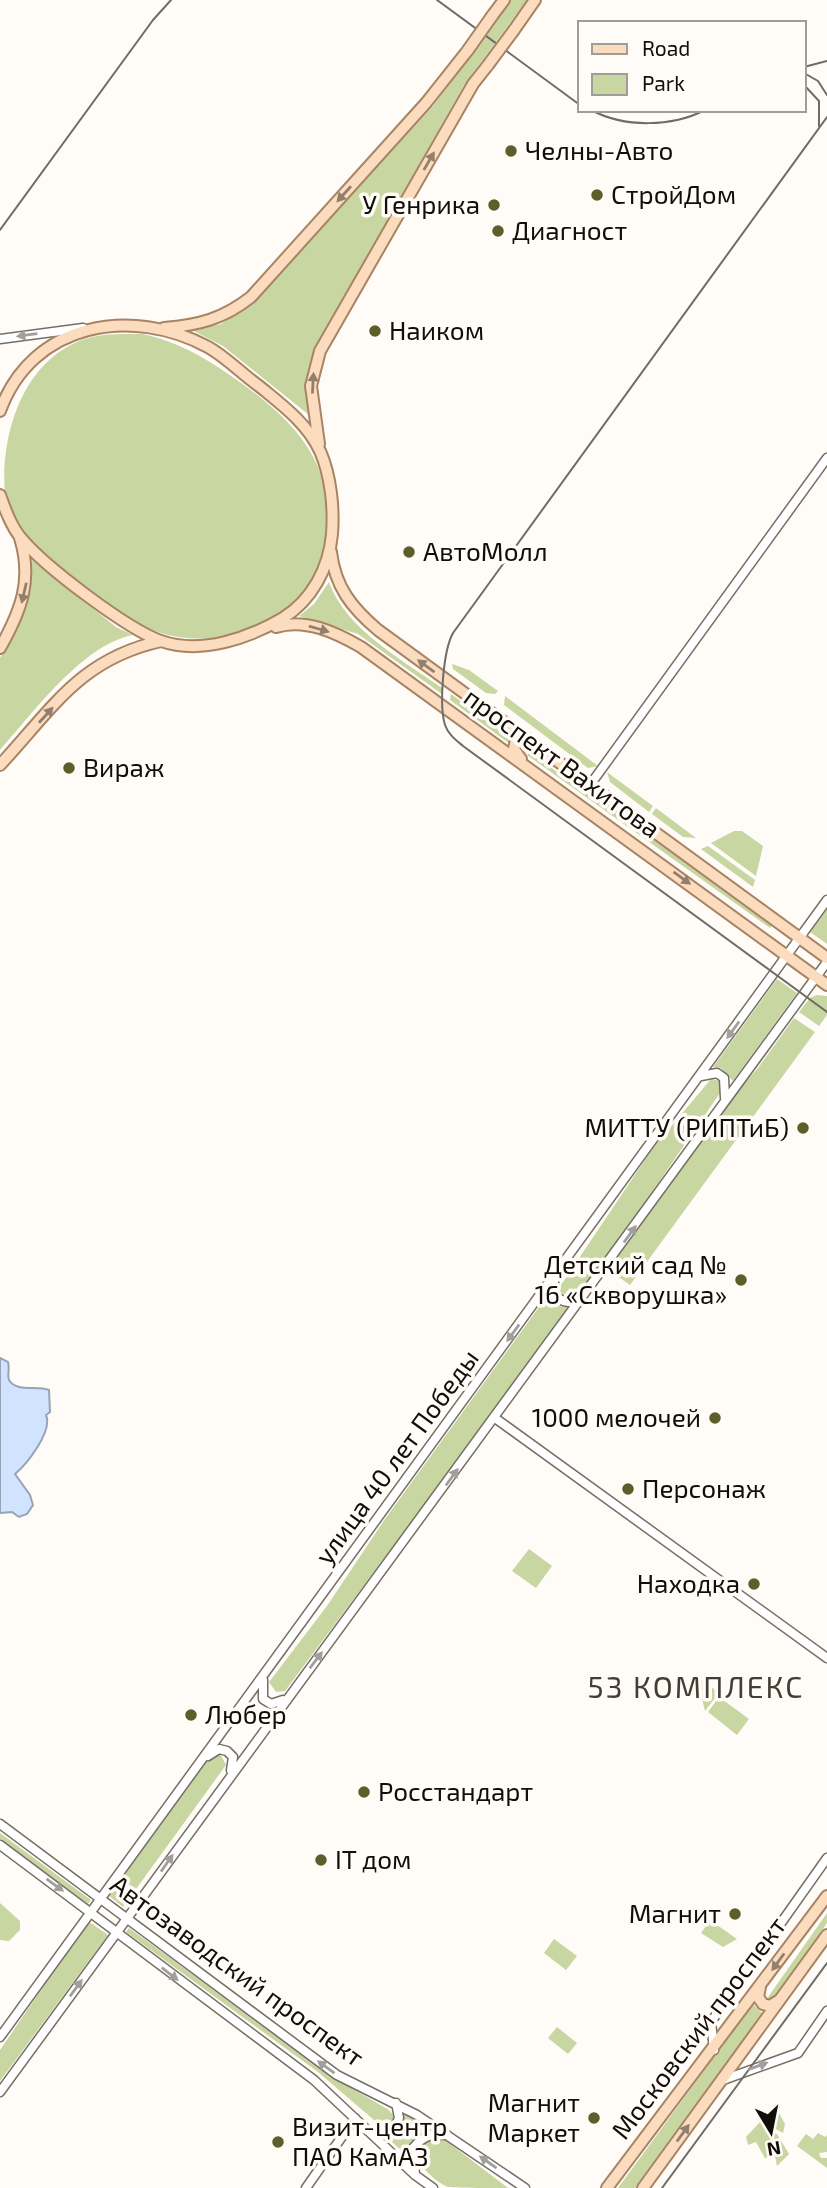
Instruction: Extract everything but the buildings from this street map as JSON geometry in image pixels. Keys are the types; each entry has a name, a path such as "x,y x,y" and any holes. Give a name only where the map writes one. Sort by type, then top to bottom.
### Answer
{"main road":[{"path":"159,328 213,321 251,297 426,103 504,0"},
{"path":"0,765 79,679 117,653 161,641 186,644 221,643 253,634 286,616 309,596 322,574 331,545 333,519 312,386 320,351 473,84 535,0"},
{"path":"0,411 28,365 59,339 103,326 136,324 159,328 209,348 298,419 320,450"},
{"path":"0,495 25,555 25,592 0,648"},
{"path":"19,536 49,567 161,641"},
{"name":"проспект Вахитова","path":"331,545 333,570 348,601 361,615 827,960"},
{"name":"проспект Вахитова","path":"253,634 286,624 301,624 347,639 527,766 827,985"},
{"path":"527,766 514,749 515,744 519,742 541,749"},
{"name":"Московский проспект","path":"607,2188 714,2050 827,1896"},
{"name":"Московский проспект","path":"643,2188 827,1935"},
{"path":"760,1987 758,1997 763,2004 770,2006 778,2001"}],"street":[{"path":"0,339 103,326"},
{"path":"590,785 827,457"},
{"name":"улица 40 лет Победы","path":"0,2037 827,900"},
{"name":"улица 40 лет Победы","path":"0,2090 587,1293 827,960"},
{"path":"699,1077 708,1072 717,1073 724,1078 724,1101"},
{"path":"556,1275 552,1287 559,1299 577,1301 587,1293"},
{"path":"495,1418 827,1658"},
{"path":"263,1676 263,1699 271,1704 280,1703 294,1689"},
{"path":"202,1760 219,1749 227,1751 233,1757 227,1779"},
{"name":"Автозаводский проспект","path":"0,1824 337,2075 396,2103 450,2135 525,2188"},
{"name":"Автозаводский проспект","path":"0,1845 314,2080 415,2175 433,2188"},
{"path":"714,2050 711,2022 827,1858"},
{"path":"817,1872 827,1868"},
{"path":"720,2081 798,2053 827,2011"},
{"path":"368,2131 384,2132 395,2127 399,2118 396,2103"},
{"path":"306,2188 355,2118"},
{"path":"415,2175 413,2148 430,2134 450,2135"}],"green space":[{"path":"511,0 527,0 464,85 316,348 305,382 309,415 223,346 192,330 221,324 253,302 433,106"},
{"path":"142,334 168,341 192,352 259,396 295,430 319,469 325,492 327,517 325,545 317,569 294,602 273,619 250,630 224,637 184,638 158,632 128,618 78,583 32,543 7,501 4,471 12,423 20,401 46,363 64,349 85,339 106,335"},
{"path":"32,560 116,627 133,635 114,641 77,666 0,750 0,658 27,605"},
{"path":"329,582 348,615 362,629 442,688 442,694 358,634 299,616 314,604"},
{"path":"452,664 469,670 498,691 495,694 486,693 453,669"},
{"path":"451,694 514,740 510,744 450,700"},
{"path":"505,696 598,766 588,768 504,705"},
{"path":"529,752 773,924 770,928 527,755"},
{"path":"607,772 653,806 649,812 610,782"},
{"path":"656,808 696,838 683,837 652,814"},
{"path":"734,831 742,831 763,846 756,876 711,843"},
{"path":"708,846 755,880 753,887 701,849"},
{"path":"827,909 827,944 810,932"},
{"path":"777,979 797,993 733,1081 721,1068 713,1067"},
{"path":"817,995 827,996 827,1015 819,1026 799,1012 810,998"},
{"path":"794,1018 815,1032 630,1285 610,1271 610,1266 730,1099 758,1068"},
{"path":"711,1079 720,1081 722,1090 626,1230 578,1293 569,1297 560,1292 561,1285 653,1148"},
{"path":"547,1296 570,1309 285,1691 276,1692 269,1682 327,1606 385,1519"},
{"path":"529,1549 552,1566 536,1588 512,1571"},
{"path":"703,1680 719,1693 705,1711 698,1682"},
{"path":"719,1697 749,1719 737,1735 708,1712"},
{"path":"220,1753 226,1765 123,1907 108,1895 208,1759"},
{"path":"0,1833 91,1900 88,1904 0,1839"},
{"path":"0,1903 20,1921 20,1930 9,1941 0,1940"},
{"path":"827,1913 827,1923 772,2003 766,2000"},
{"path":"710,1920 737,1939 723,1947 701,1933"},
{"path":"88,1921 108,1935 0,2081 0,2050"},
{"path":"129,1928 341,2082 389,2110 394,2116 391,2124 381,2126 318,2072 126,1932"},
{"path":"554,1939 577,1956 566,1970 544,1953"},
{"path":"753,2004 762,2013 635,2188 618,2188"},
{"path":"557,2027 577,2043 568,2054 548,2038"},
{"path":"775,2106 785,2124 783,2133 770,2126 765,2131 777,2134 789,2154 777,2166 775,2156 765,2158 756,2142 748,2145 746,2137"},
{"path":"403,2113 430,2129 415,2140 408,2156 386,2137 400,2128"},
{"path":"818,2133 825,2137 827,2135 827,2152 819,2153 821,2158 827,2158 827,2168 797,2146 806,2134 813,2139"},
{"path":"440,2138 508,2188 448,2187 439,2182 424,2168 418,2153 428,2141"}],"water":[{"path":"0,1358 8,1362 8,1378 13,1384 22,1388 49,1390 50,1412 46,1415 46,1430 32,1455 15,1474 30,1495 33,1505 27,1514 19,1517 12,1512 0,1513"}],"tram line":[{"path":"0,230 153,20 171,0"},
{"path":"437,0 578,104"},
{"path":"806,66 827,61"},
{"path":"806,74 818,81 827,95"},
{"path":"806,87 819,101 819,126"},
{"path":"595,112 619,120 648,123 678,120 701,112"},
{"path":"827,117 453,633 444,665 442,692 445,725 463,746 827,1012"},
{"path":"662,2188 827,1963"}],"place":[{"name":"Челны-Авто","path":"511,151"},
{"name":"СтройДом","path":"597,195"},
{"name":"У Генрика","path":"494,205"},
{"name":"Диагност","path":"498,231"},
{"name":"Наиком","path":"375,331"},
{"name":"АвтоМолл","path":"409,552"},
{"name":"Вираж","path":"69,768"},
{"name":"МИТТУ (РИПТиБ)","path":"803,1128"},
{"name":"Детский сад № 16 «Скворушка»","path":"741,1280"},
{"name":"1000 мелочей","path":"715,1418"},
{"name":"Персонаж","path":"628,1489"},
{"name":"Находка","path":"754,1584"},
{"name":"Любер","path":"191,1715"},
{"name":"Росстандарт","path":"364,1792"},
{"name":"IT дом","path":"321,1860"},
{"name":"Магнит","path":"735,1914"},
{"name":"Магнит Маркет","path":"594,2118"},
{"name":"Визит-центр ПАО КамАЗ","path":"278,2142"}],"district":[{"name":"53 КОМПЛЕКС","path":"696,1688"}]}
